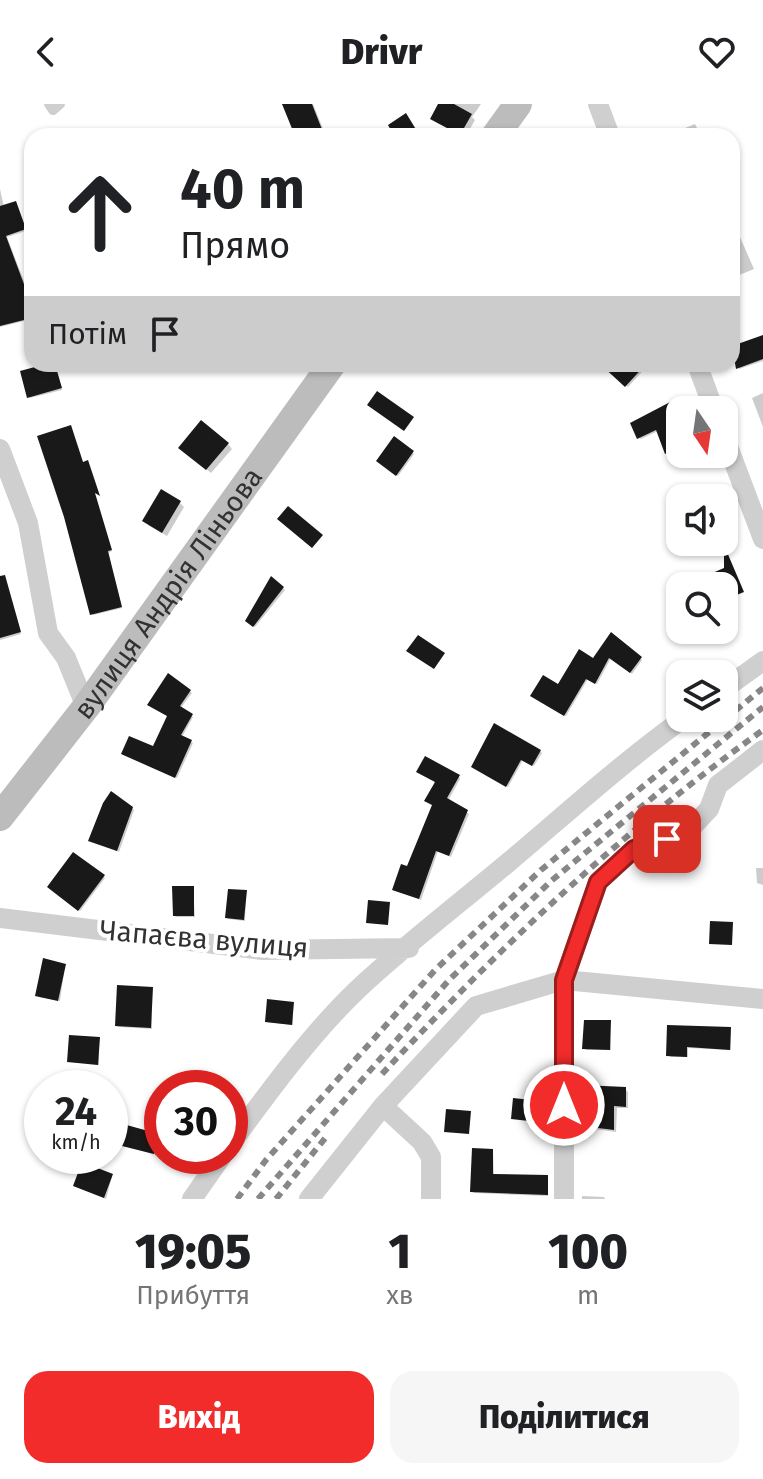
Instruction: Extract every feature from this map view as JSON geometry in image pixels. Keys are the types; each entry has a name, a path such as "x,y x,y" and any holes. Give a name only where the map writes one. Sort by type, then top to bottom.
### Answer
{"street":[{"path":"501,128 518,104"},
{"path":"598,104 607,128"},
{"name":"вулиця Андрія Ліньова","path":"0,817 86,707 326,372"},
{"path":"700,372 709,396"},
{"path":"0,449 28,523 48,633 66,658 86,707"},
{"path":"736,468 763,539"},
{"path":"738,679 763,661"},
{"path":"248,1120 270,1090 354,993 634,754 666,731"},
{"path":"564,1199 564,980 598,882 634,849 667,839 694,825 709,809 718,785 763,750"},
{"name":"Чапаєва вулиця","path":"0,918 262,950 406,948"},
{"path":"309,1199 383,1106 476,1006 564,980 763,999"},
{"path":"383,1106 422,1142 431,1157 431,1199"},
{"path":"192,1199 209,1174"}],"lane":[{"path":"49,104 53,110 60,104"}],"building":[{"path":"282,104 312,104 321,128 292,128"},
{"path":"438,104 454,104 472,114 464,128 447,128 430,119"},
{"path":"406,113 415,128 390,128 388,125"},
{"path":"16,201 24,223 24,230 6,236 24,284 24,320 0,326 0,206"},
{"path":"763,335 763,359 740,368 740,343"},
{"path":"20,371 57,372 62,388 27,398"},
{"path":"609,372 639,372 625,387"},
{"path":"377,391 414,417 404,431 367,405"},
{"path":"666,404 666,454 656,430 637,439 630,423"},
{"path":"201,420 229,443 206,470 178,448"},
{"path":"71,425 83,462 88,460 100,496 95,493 112,550 108,551 122,607 90,615 64,517 37,436"},
{"path":"394,436 414,451 396,476 376,461"},
{"path":"161,489 181,501 162,533 142,521"},
{"path":"288,506 323,535 312,548 277,519"},
{"path":"724,556 729,556 735,572 715,572 724,568"},
{"path":"5,575 21,632 0,638 0,576"},
{"path":"271,576 284,587 253,627 245,621"},
{"path":"738,578 744,592 738,594"},
{"path":"611,632 642,657 630,673 609,658 595,684 586,679 564,716 530,696 543,675 558,684 579,649 593,658"},
{"path":"418,635 445,653 434,669 406,651"},
{"path":"168,673 191,690 180,706 193,714 181,735 192,740 175,778 121,754 129,736 153,746 167,716 147,705"},
{"path":"494,723 541,750 532,766 521,760 506,787 471,767"},
{"path":"425,756 460,775 447,798 468,810 449,856 436,851 419,899 392,890 401,864 407,866 432,805 424,801 435,782 416,772"},
{"path":"111,791 133,807 117,851 88,841"},
{"path":"73,852 105,875 78,911 47,887"},
{"path":"172,886 194,886 194,916 173,916"},
{"path":"228,889 247,890 244,920 225,918"},
{"path":"368,900 390,902 388,925 366,923"},
{"path":"710,921 733,922 732,945 709,944"},
{"path":"43,958 66,964 58,1001 35,996"},
{"path":"117,985 153,987 151,1028 115,1026"},
{"path":"267,999 294,1002 292,1025 265,1022"},
{"path":"584,1020 611,1020 610,1050 582,1049"},
{"path":"667,1025 731,1027 730,1050 687,1047 687,1057 666,1056"},
{"path":"69,1035 100,1037 98,1065 67,1062"},
{"path":"581,1085 626,1087 626,1107 614,1106 614,1130 582,1126"},
{"path":"513,1098 550,1102 547,1123 511,1119"},
{"path":"446,1109 471,1111 469,1134 444,1132"},
{"path":"128,1125 144,1130 144,1152 128,1148"},
{"path":"472,1148 493,1149 493,1174 548,1175 548,1195 470,1192"},
{"path":"78,1174 113,1174 104,1198 73,1186"}],"railway":[{"path":"237,1199 266,1160 435,970 541,870 763,688"},
{"path":"258,1199 449,980 551,881 763,707"},
{"path":"382,1074 471,981 564,892 661,808 763,730"},
{"path":"276,1199 326,1137"}],"route":[{"path":"564,1105 564,980 598,882 634,849 667,839"}]}
